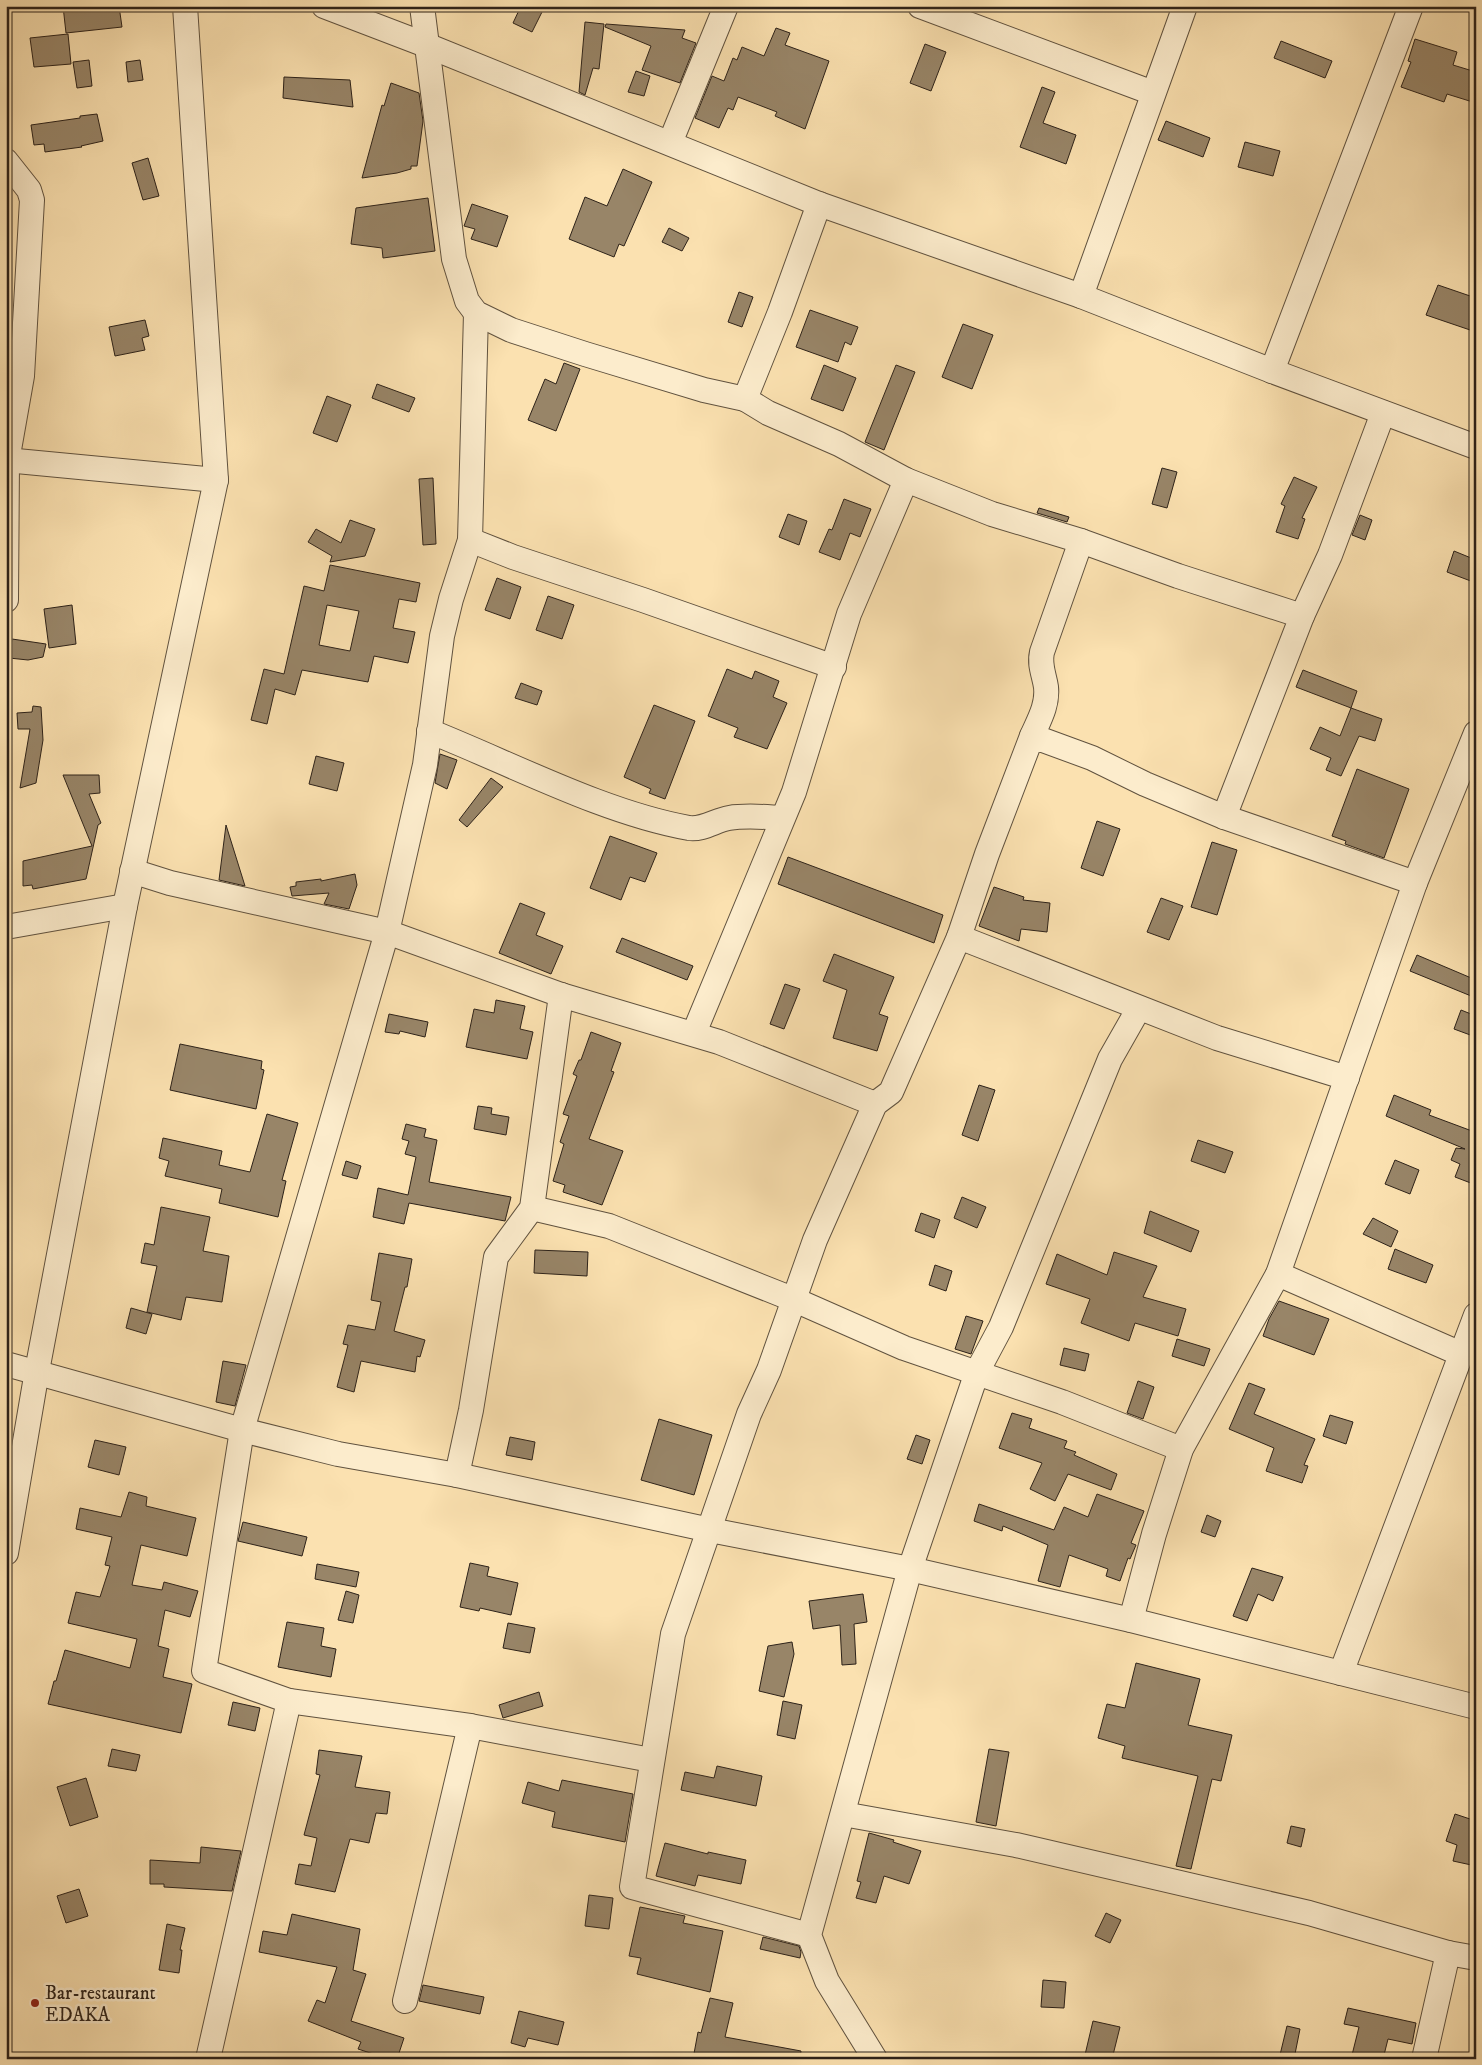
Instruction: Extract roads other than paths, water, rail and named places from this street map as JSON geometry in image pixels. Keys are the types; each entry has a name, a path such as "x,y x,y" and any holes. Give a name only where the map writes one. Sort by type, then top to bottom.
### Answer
{"street":[{"path":"6,1553 36,1371 125,906 216,480 185,6"},
{"path":"324,6 426,45 819,204 1081,296 1272,371 1476,447"},
{"path":"422,6 454,259 466,301 476,313 511,330 585,354 704,390 745,400 768,413 839,444 906,480 992,514 1082,541 1178,576 1302,616"},
{"path":"670,143 726,6"},
{"path":"920,6 954,12 1154,93"},
{"path":"1081,296 1185,6"},
{"path":"1272,371 1411,6"},
{"path":"6,161 29,190 32,200 22,376 7,460 6,600"},
{"path":"745,400 778,320 819,204"},
{"path":"476,313 470,540 451,599 442,636 425,765 387,932 242,1430 204,1671 289,1701 470,1726 651,1760"},
{"path":"1224,817 1302,616 1330,555 1383,413"},
{"path":"7,460 216,480"},
{"path":"694,1033 794,792 849,614 906,480"},
{"path":"470,540 512,557 643,600 834,667"},
{"path":"809,1935 632,1887 651,1760 674,1634 749,1414 769,1370 815,1240 875,1104 891,1092 959,937 987,854 1032,736 1044,711 1046,697 1040,664 1042,652 1082,541"},
{"path":"429,731 584,794 658,820 691,828 702,828 727,818 747,816 782,818"},
{"path":"1131,1620 1181,1449 1278,1274 1415,883 1476,732"},
{"path":"1032,736 1092,758 1145,784 1224,817 1415,883"},
{"path":"132,871 170,883 387,932 561,995 694,1033 875,1104"},
{"path":"6,927 125,906"},
{"path":"959,937 1217,1038 1347,1078"},
{"path":"457,1475 471,1410 496,1257 532,1208 561,995"},
{"path":"874,2059 827,1981 809,1935 910,1569 977,1372 1001,1326 1110,1059 1139,1008"},
{"path":"532,1208 609,1226 795,1300 878,1338 1062,1402 1181,1449"},
{"path":"1278,1274 1460,1354"},
{"path":"1342,1673 1460,1354 1476,1316"},
{"path":"6,1364 242,1430 338,1454 457,1475 710,1530 910,1569 1131,1620 1476,1707"},
{"path":"208,2059 289,1701"},
{"path":"406,2000 470,1726"},
{"path":"843,1814 1016,1845 1309,1913 1448,1953 1476,1958"},
{"path":"1424,2059 1448,1953"}],"place":[{"name":"Bar-restaurant EDAKA","path":"35,2003"}]}
